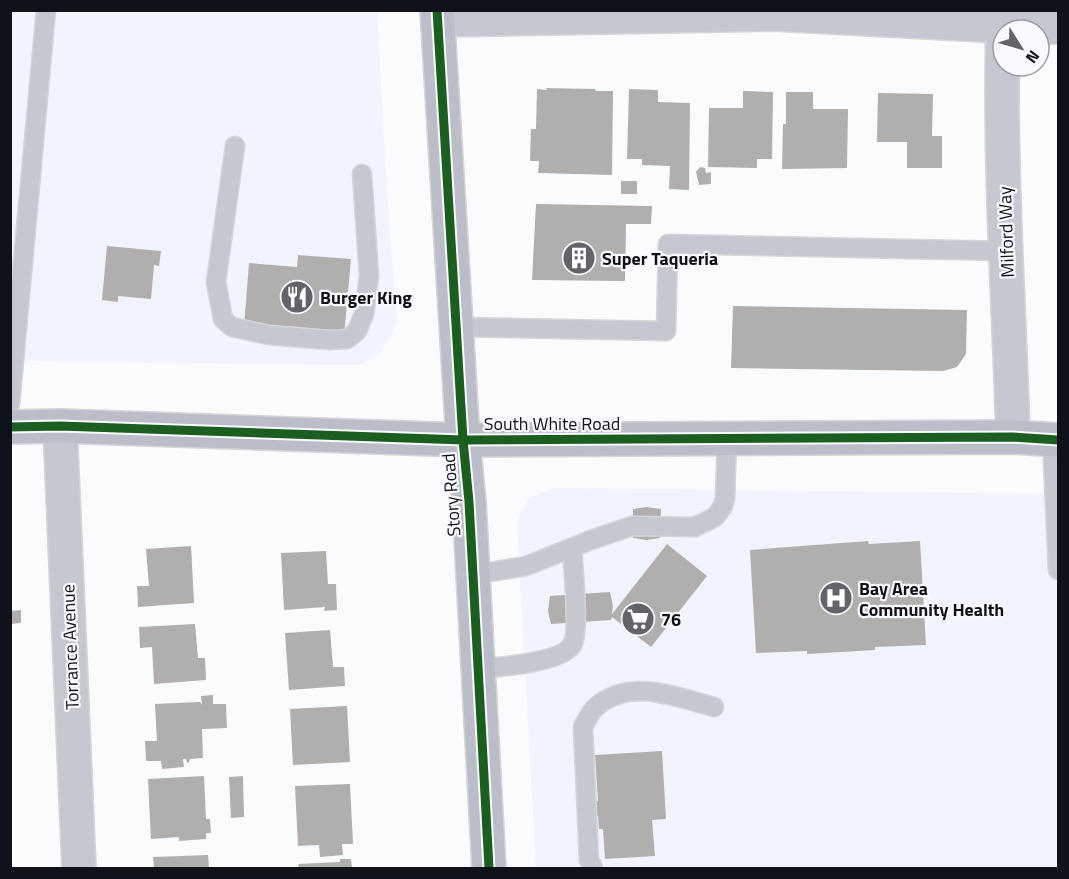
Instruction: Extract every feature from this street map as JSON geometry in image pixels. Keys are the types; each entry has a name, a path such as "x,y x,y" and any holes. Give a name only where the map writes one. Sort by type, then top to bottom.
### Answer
{"main road":[{"name":"Story Road","path":"437,15 473,575 489,868"},
{"name":"South White Road","path":"10,427 60,426 463,440 1013,437 1055,439"}],"street":[{"path":"437,15 775,12 991,25"},
{"name":"Milford Way","path":"1002,78 1013,437"},
{"name":"Torrance Avenue","path":"60,426 79,868"}],"lane":[{"path":"10,405 46,10"},
{"path":"235,146 216,282 223,319 232,327 269,335 329,340 347,339 357,331 363,314 369,276 362,174"},
{"path":"457,327 666,331 668,244 1006,251"},
{"path":"473,575 526,566 633,526 694,527 715,517 725,499 727,438"},
{"path":"1055,439 1059,570"},
{"path":"478,669 532,663 567,651 573,644 576,622 573,548"},
{"path":"593,868 589,860 583,727 594,708 613,695 638,690 714,707"}],"shaded area":[{"path":"11,11 377,11 397,323 380,354 358,365 11,361"},
{"path":"553,488 1058,494 1058,868 536,868 517,523 528,499"}],"building":[{"path":"546,88 613,91 612,175 538,173 539,161 530,161 531,129 536,129 537,89 547,90"},
{"path":"629,89 658,90 658,102 690,103 689,190 669,189 670,166 642,165 642,159 627,159"},
{"path":"743,91 773,92 772,159 757,159 757,168 708,167 709,108 743,108"},
{"path":"786,92 813,92 813,109 848,109 847,168 782,169"},
{"path":"878,93 933,94 932,136 942,136 942,168 907,168 907,142 877,142"},
{"path":"700,167 705,168 706,173 711,172 711,184 699,185 696,172"},
{"path":"621,181 637,181 637,194 621,194"},
{"name":"Super Taqueria","path":"536,204 652,206 651,224 626,224 625,281 532,280"},
{"path":"107,246 161,251 159,266 154,265 151,299 118,296 118,302 102,300"},
{"name":"Burger King","path":"298,255 351,259 344,336 244,327 249,263 297,267"},
{"path":"733,306 967,310 966,354 957,367 943,371 731,368"},
{"path":"646,507 661,509 660,538 646,540 633,538 633,509"},
{"path":"868,541 869,544 920,541 926,645 875,647 875,650 807,654 807,651 756,653 750,550"},
{"path":"667,544 707,576 651,647 612,617 611,620 551,624 548,611 550,596 610,592 612,614"},
{"path":"191,546 194,603 138,607 137,586 149,586 146,549"},
{"path":"326,551 328,584 336,584 337,610 324,611 325,607 284,610 281,553"},
{"path":"21,610 21,623 10,624 10,611"},
{"path":"195,624 198,658 205,658 206,680 154,684 152,647 140,648 139,627"},
{"path":"330,630 333,667 344,667 345,686 289,690 285,633"},
{"path":"213,695 213,704 226,704 227,728 202,729 203,758 190,759 187,763 186,759 183,759 184,767 162,769 161,761 146,761 145,741 157,741 155,704 200,702 202,705 201,696"},
{"path":"347,706 350,762 293,765 290,709"},
{"path":"662,751 666,819 652,820 655,856 605,859 603,829 599,829 598,816 593,816 592,801 598,801 595,755"},
{"path":"204,776 206,819 210,819 211,833 206,833 206,839 179,841 179,837 151,839 148,779"},
{"path":"243,776 244,817 231,818 229,777"},
{"path":"350,784 353,844 342,844 343,855 320,857 319,845 298,846 295,786"},
{"path":"208,855 209,868 154,868 153,857"},
{"path":"340,859 351,859 352,868 299,868 298,864 340,862"}],"cycle path":[{"path":"437,10 463,440 469,502 489,868"},
{"path":"10,427 60,426 463,440 1013,437 1058,440"}],"place":[{"name":"Super Taqueria","path":"579,258"},
{"name":"Burger King","path":"297,297"},
{"name":"Bay Area Community Health","path":"836,598"},
{"name":"76","path":"638,619"}]}
